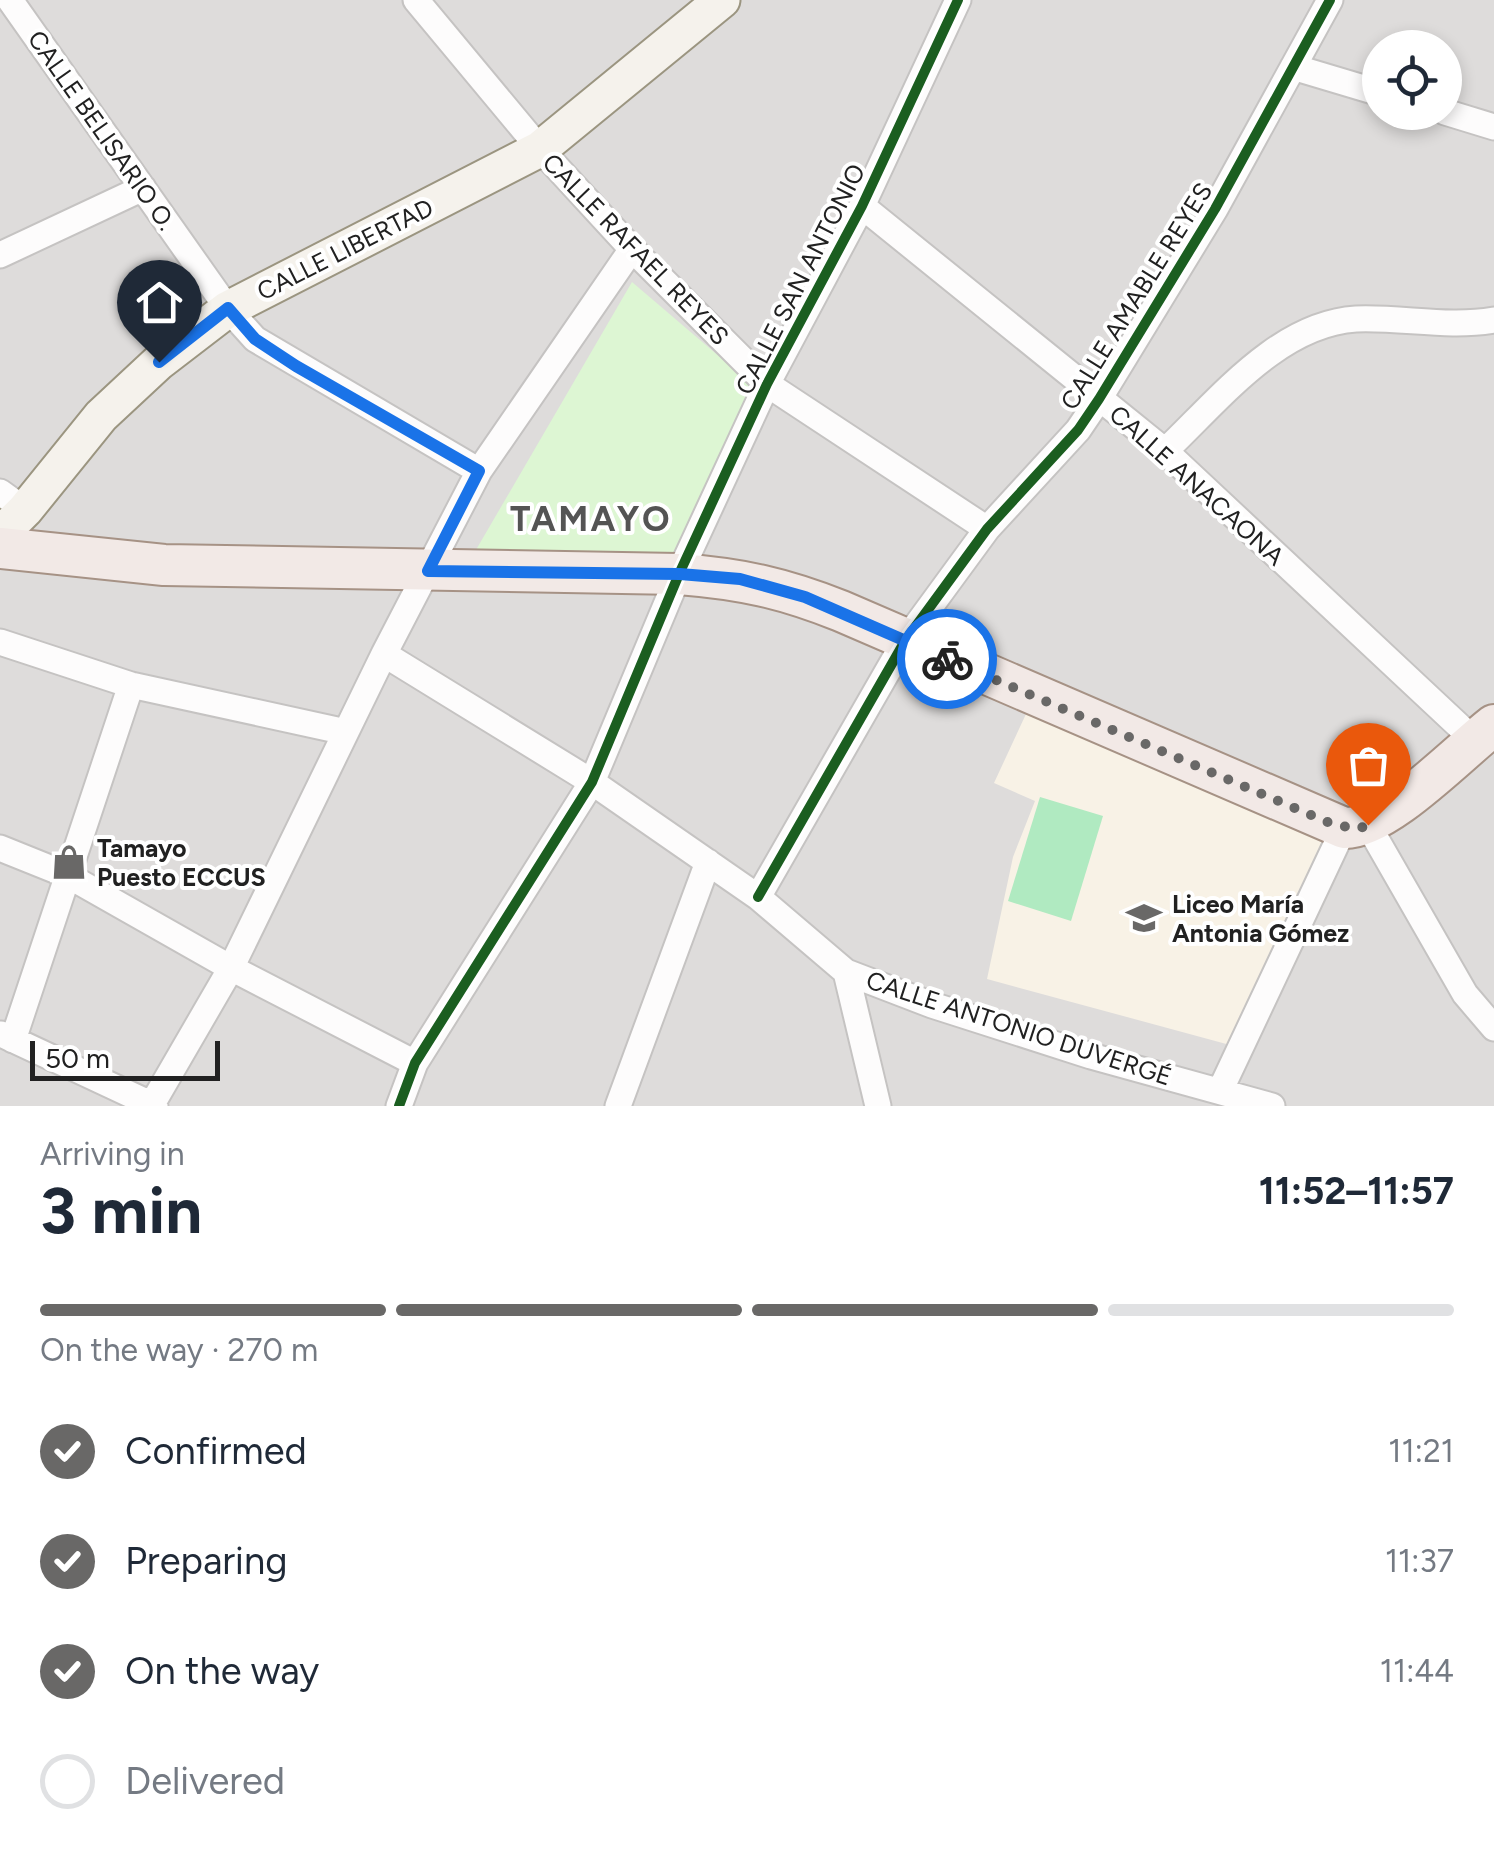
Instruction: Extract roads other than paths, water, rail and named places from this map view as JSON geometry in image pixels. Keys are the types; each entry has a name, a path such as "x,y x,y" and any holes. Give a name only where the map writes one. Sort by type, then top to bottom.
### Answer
{"main road":[{"path":"0,548 164,564 680,574 740,579 841,611 905,642 1356,827 1390,812 1484,733"}],"street":[{"name":"CALLE BELISARIO O.","path":"10,0 228,308 255,339 479,471"},
{"name":"CALLE RAFAEL REYES","path":"416,0 540,149 632,249 768,384 987,529"},
{"name":"CALLE LIBERTAD","path":"8,512 159,362 228,308 540,149 722,0"},
{"name":"CALLE SAN ANTONIO","path":"399,1106 415,1064 592,782 680,574 768,384 862,206 958,0"},
{"name":"CALLE AMABLE REYES","path":"758,898 905,642 987,529 1078,430 1099,398 1214,210 1330,0"},
{"path":"1292,66 1362,87"},
{"path":"1462,117 1494,126"},
{"path":"0,255 143,188"},
{"name":"CALLE ANACAONA","path":"862,206 1166,451 1484,733"},
{"path":"131,685 67,875 6,1036 153,1105 231,968 384,654 479,471 632,249"},
{"path":"1166,451 1278,346 1314,326 1354,320 1450,324 1494,320"},
{"path":"0,642 131,685 346,732"},
{"name":"CALLE ANTONIO DUVERGÉ","path":"384,654 592,782 758,898 846,972 1091,1056 1272,1106"},
{"path":"1220,1091 1356,827 1465,994 1494,1028"},
{"path":"0,848 67,875 231,968 415,1064"},
{"path":"618,1106 708,862"},
{"path":"846,972 878,1106"}],"place":[{"name":"Tamayo Puesto ECCUS","path":"69,862"},
{"name":"Liceo María Antonia Gómez","path":"1144,918"}],"district":[{"name":"TAMAYO","path":"591,519"}]}
